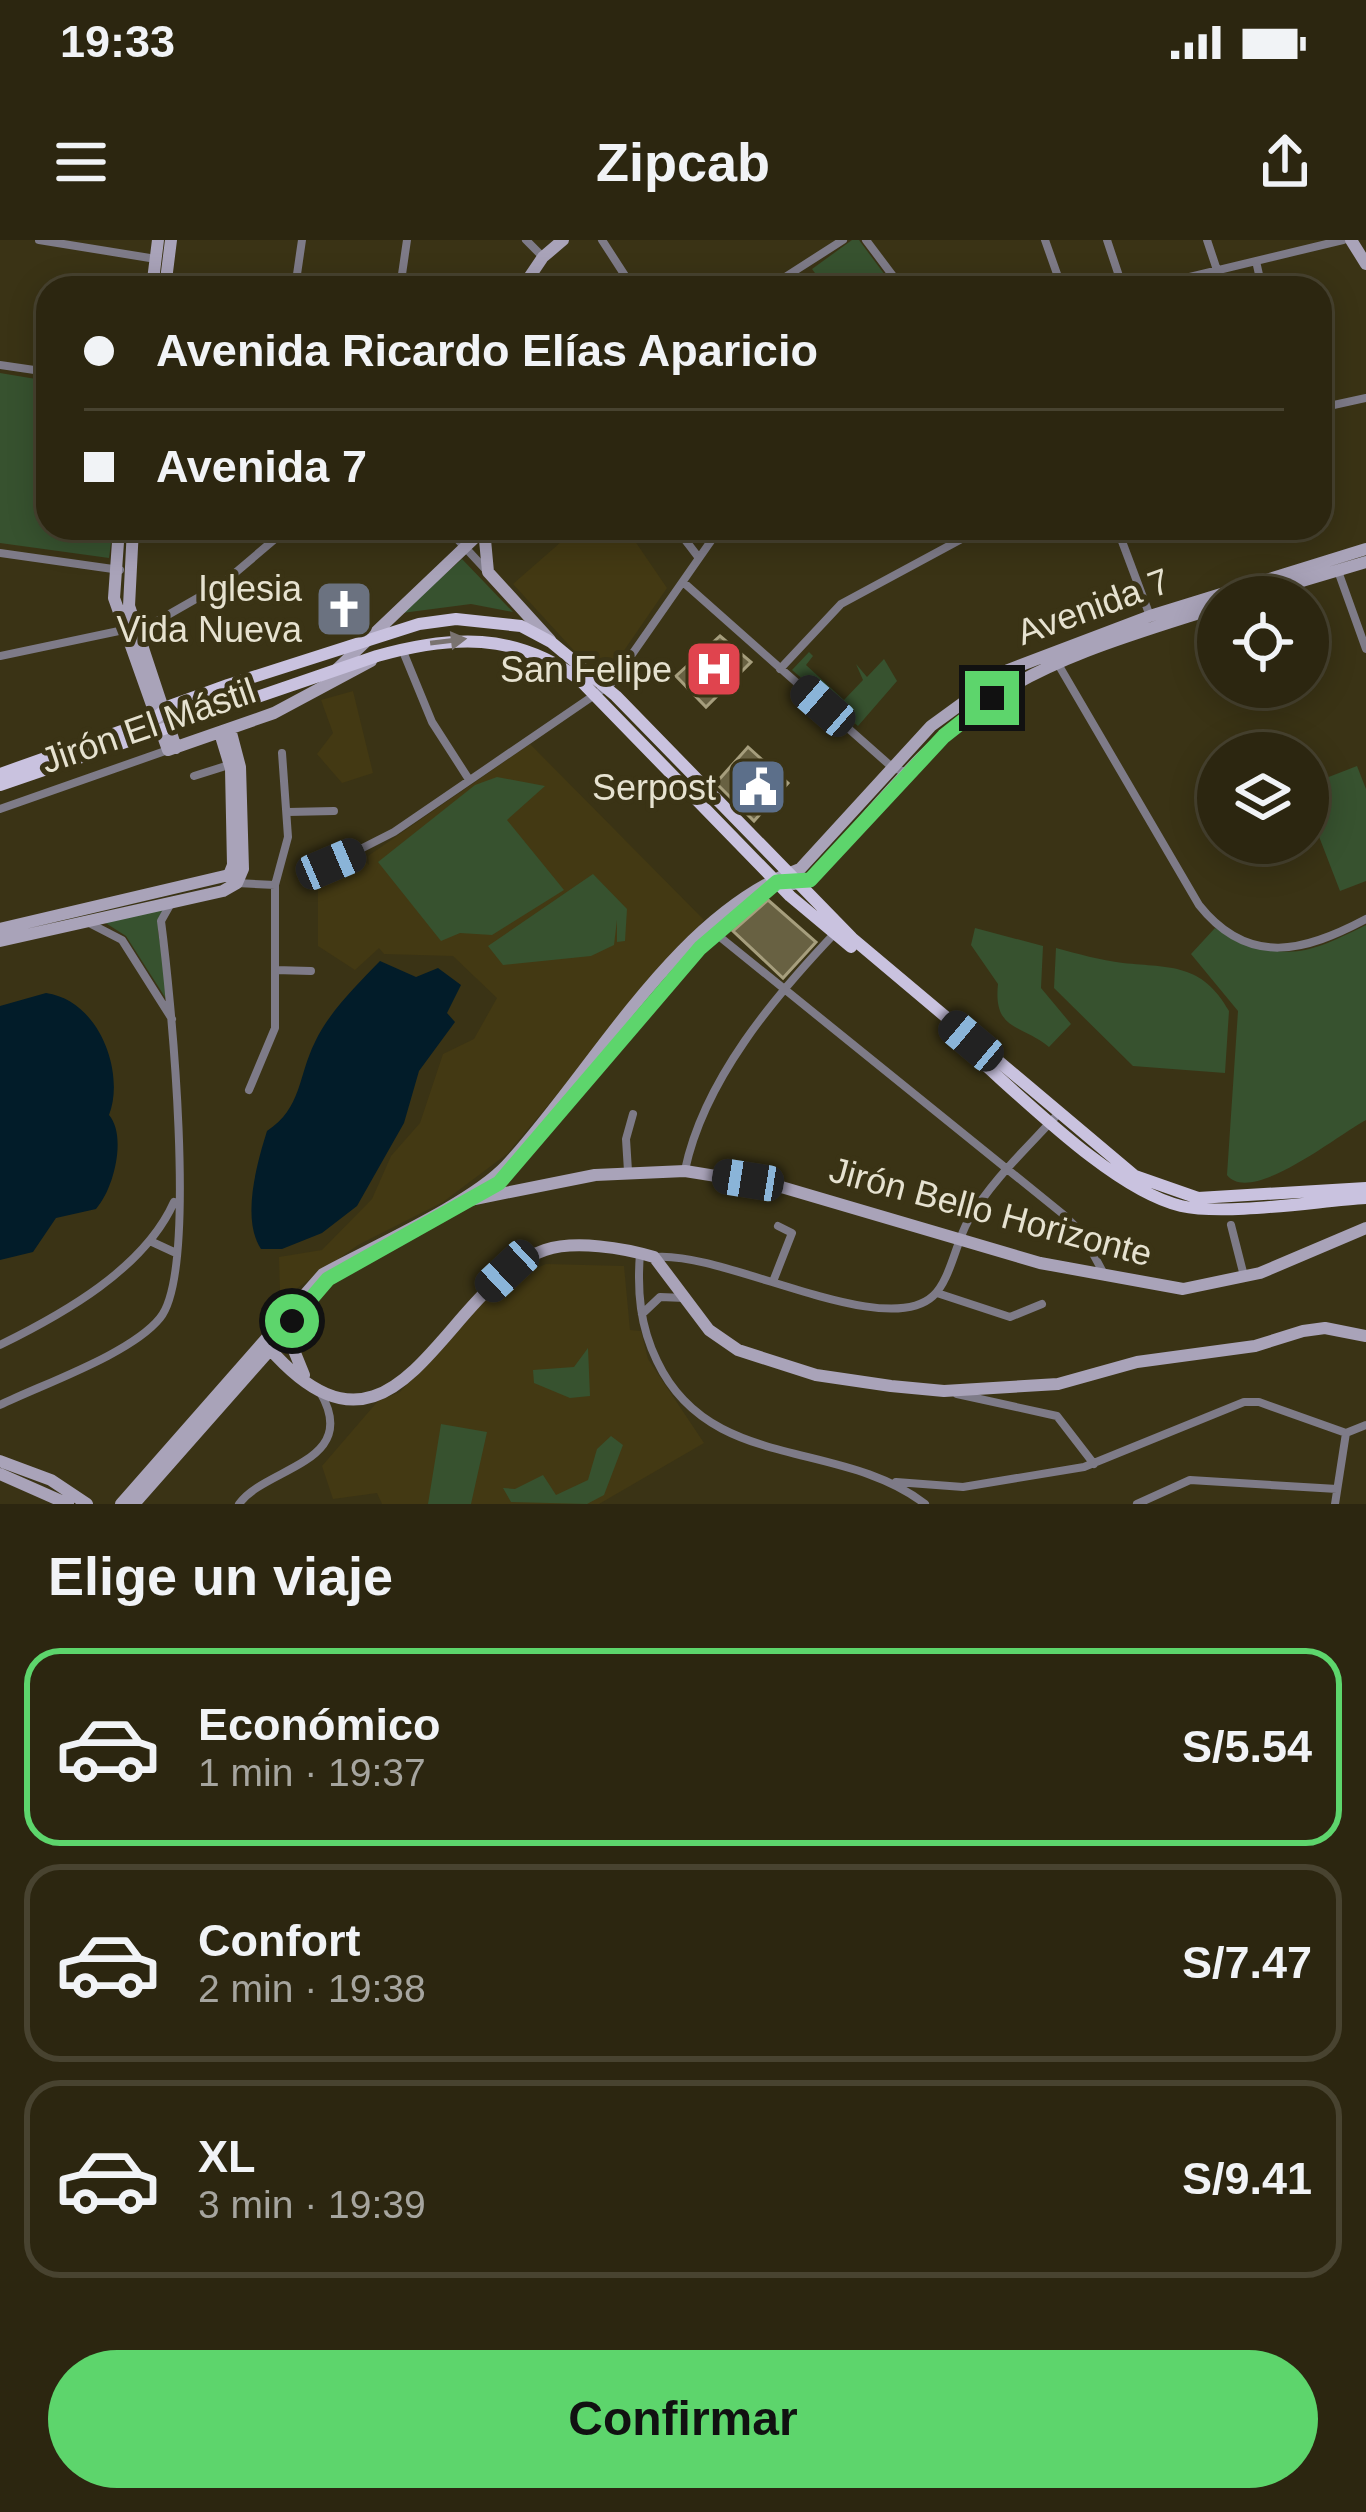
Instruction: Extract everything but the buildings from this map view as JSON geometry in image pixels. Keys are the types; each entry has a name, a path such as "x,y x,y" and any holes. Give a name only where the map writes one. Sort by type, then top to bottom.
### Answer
{"main road":[{"path":"0,785 161,722 228,685 371,639 456,619 521,626 551,642 778,877 1134,1186 1178,1205 1213,1208 1360,1193"},
{"path":"0,774 402,649 491,639 542,655 601,691"},
{"path":"778,877 800,885 838,931"}],"street":[{"path":"39,240 162,260"},
{"path":"158,240 164,276"},
{"path":"156,276 172,240"},
{"path":"297,276 302,240"},
{"path":"402,276 406,240"},
{"path":"526,240 542,257"},
{"path":"602,240 625,276"},
{"path":"787,276 843,240"},
{"path":"866,240 893,276"},
{"path":"1045,240 1058,276"},
{"path":"1107,240 1119,276"},
{"path":"1207,240 1217,270"},
{"path":"1193,276 1347,240 1366,264"},
{"path":"530,276 559,241"},
{"path":"1256,261 1259,276"},
{"path":"0,365 36,370"},
{"path":"1332,405 1366,398"},
{"path":"119,540 130,632 172,749"},
{"path":"120,570 129,540"},
{"path":"0,656 130,632 221,584 274,540"},
{"path":"458,540 551,642"},
{"path":"335,670 472,540"},
{"path":"484,540 488,572"},
{"path":"685,540 699,558"},
{"path":"331,864 394,832 601,691 712,540"},
{"path":"780,669 841,604 960,540"},
{"path":"1122,540 1150,616"},
{"name":"Avenida 7","path":"1292,576 1366,549"},
{"path":"0,554 120,570"},
{"path":"1345,555 1337,569 1366,649"},
{"name":"Avenida 7","path":"1296,576 1366,562"},
{"path":"683,582 893,768 910,773"},
{"name":"Avenida 7","path":"778,877 800,869 931,726 983,685 1150,616 1197,603"},
{"name":"Avenida 7","path":"800,885 980,707 1078,649 1197,613"},
{"path":"402,649 432,722 468,778"},
{"name":"Jirón El Mástil","path":"0,809 225,731 326,689 377,656"},
{"path":"1058,664 1199,905 1219,927 1276,952 1317,944 1366,919"},
{"path":"225,731 234,767 243,869 237,883"},
{"path":"249,1090 274,1028 275,884 288,837 282,754"},
{"path":"194,776 234,767"},
{"path":"79,923 176,901 224,878 233,866 234,767"},
{"path":"288,812 334,811"},
{"path":"121,1504 273,1346 328,1279 508,1175 644,1008 778,877"},
{"path":"134,1504 245,1374 262,1363 323,1274 502,1170 688,947 778,877"},
{"path":"0,941 58,922 202,890 237,883 275,884"},
{"path":"0,1405 144,1333 173,1295 177,1196 173,1021 161,921 176,901"},
{"path":"0,929 58,922 114,933 173,1021"},
{"path":"685,1171 701,1118 728,1069 838,931"},
{"path":"716,933 1082,1233 1106,1278"},
{"path":"275,970 311,970"},
{"path":"153,985 171,979"},
{"path":"628,1171 626,1139 633,1114"},
{"path":"273,1346 312,1384 354,1397 398,1387 507,1271 546,1250 720,1264 884,1311 903,1311 937,1293 957,1241 1008,1170 1055,1117"},
{"name":"Jirón Bello Horizonte","path":"450,1203 628,1171 685,1171 778,1186 957,1241 1106,1278 1183,1288 1244,1277 1295,1261 1363,1228"},
{"path":"508,1175 514,1191"},
{"path":"1360,1193 1363,1228"},
{"path":"0,1346 71,1305 150,1241 177,1196"},
{"path":"1232,1225 1244,1277"},
{"path":"774,1280 792,1233 778,1226"},
{"path":"150,1241 176,1253"},
{"path":"647,1255 724,1342 760,1359 848,1381 944,1391 1057,1417 1079,1451 1094,1464"},
{"path":"647,1255 641,1316 662,1371 698,1417 766,1449 896,1482 963,1487 1073,1469 1244,1402 1258,1402 1346,1433 1366,1425"},
{"path":"937,1293 1010,1317 1042,1304"},
{"path":"641,1316 660,1297 687,1298"},
{"path":"239,1504 253,1489 309,1461 320,1449 328,1412 293,1348 292,1321"},
{"path":"944,1391 1058,1384 1137,1362 1275,1342 1325,1328 1364,1339"},
{"path":"273,1346 293,1348"},
{"path":"1010,1384 1011,1404"},
{"path":"1335,1504 1346,1433"},
{"path":"1073,1469 1079,1451"},
{"path":"5,1468 68,1504"},
{"path":"5,1468 51,1480 87,1504"},
{"path":"1137,1504 1190,1480 1337,1489"},
{"path":"896,1482 925,1504"}],"shaded area":[{"path":"563,540 634,540 667,588 612,668 589,667 513,584"},
{"path":"353,691 373,773 342,783 317,754 333,733 321,700"},
{"path":"530,744 704,920 507,1154 443,1202 358,1245 292,1292 280,1291 279,1257 322,1250 372,1199 391,1156 420,1123 443,1054 474,1039 497,998 453,956 384,954 379,948 355,970 318,946 318,876 359,855 369,865 368,856"},
{"path":"546,1264 624,1266 630,1330 641,1331 648,1359 704,1443 599,1504 382,1504 377,1493 333,1499 322,1466 378,1401 400,1392 495,1286"}],"green space":[{"path":"852,240 859,240 885,275 817,276 812,269"},
{"path":"0,373 36,379 36,540 111,540 109,558 0,543"},
{"path":"462,559 513,612 471,604 402,613"},
{"path":"809,652 813,656 806,665 844,700 863,680 856,664 867,677 884,659 897,681 858,726 792,670"},
{"path":"1357,766 1366,789 1366,881 1340,891 1329,862 1329,777"},
{"path":"497,777 545,786 507,820 564,890 492,935 460,933 441,941 378,862 475,785"},
{"path":"593,874 627,909 625,941 617,942 617,920 614,945 591,956 503,965 488,946"},
{"path":"163,909 158,931 170,1005 126,936 104,922"},
{"path":"1366,925 1366,1120 1274,1175 1239,1182 1227,1175 1238,1011 1191,954 1215,928 1259,946 1291,952 1324,944"},
{"path":"975,928 1043,946 1041,988 1071,1024 1049,1047 1005,1019 998,984 971,945"},
{"path":"1056,948 1184,971 1208,984 1229,1011 1225,1073 1133,1066 1054,988"},
{"path":"588,1348 590,1396 570,1398 534,1383 533,1370 574,1367"},
{"path":"441,1424 487,1432 471,1504 428,1504"},
{"path":"611,1436 623,1445 604,1495 587,1504 511,1502 503,1488 515,1489 543,1475 556,1495 588,1480 597,1449"}],"water":[{"path":"380,961 416,977 438,968 461,985 447,1013 455,1022 419,1071 404,1123 357,1206 322,1233 282,1249 261,1249 251,1207 267,1131 293,1102 309,1055 328,1020"},
{"path":"46,993 81,1010 104,1042 114,1080 109,1115 117,1136 116,1162 96,1209 56,1218 33,1252 0,1260 0,1006"}],"place":[{"name":"Iglesia Vida Nueva","path":"344,609"},
{"name":"San Felipe","path":"714,669"},
{"name":"Serpost","path":"758,787"}],"route":[{"path":"292,1321 328,1279 479,1196 508,1175 644,1008 700,948 777,882 800,885 810,880 944,736 992,698"}]}
